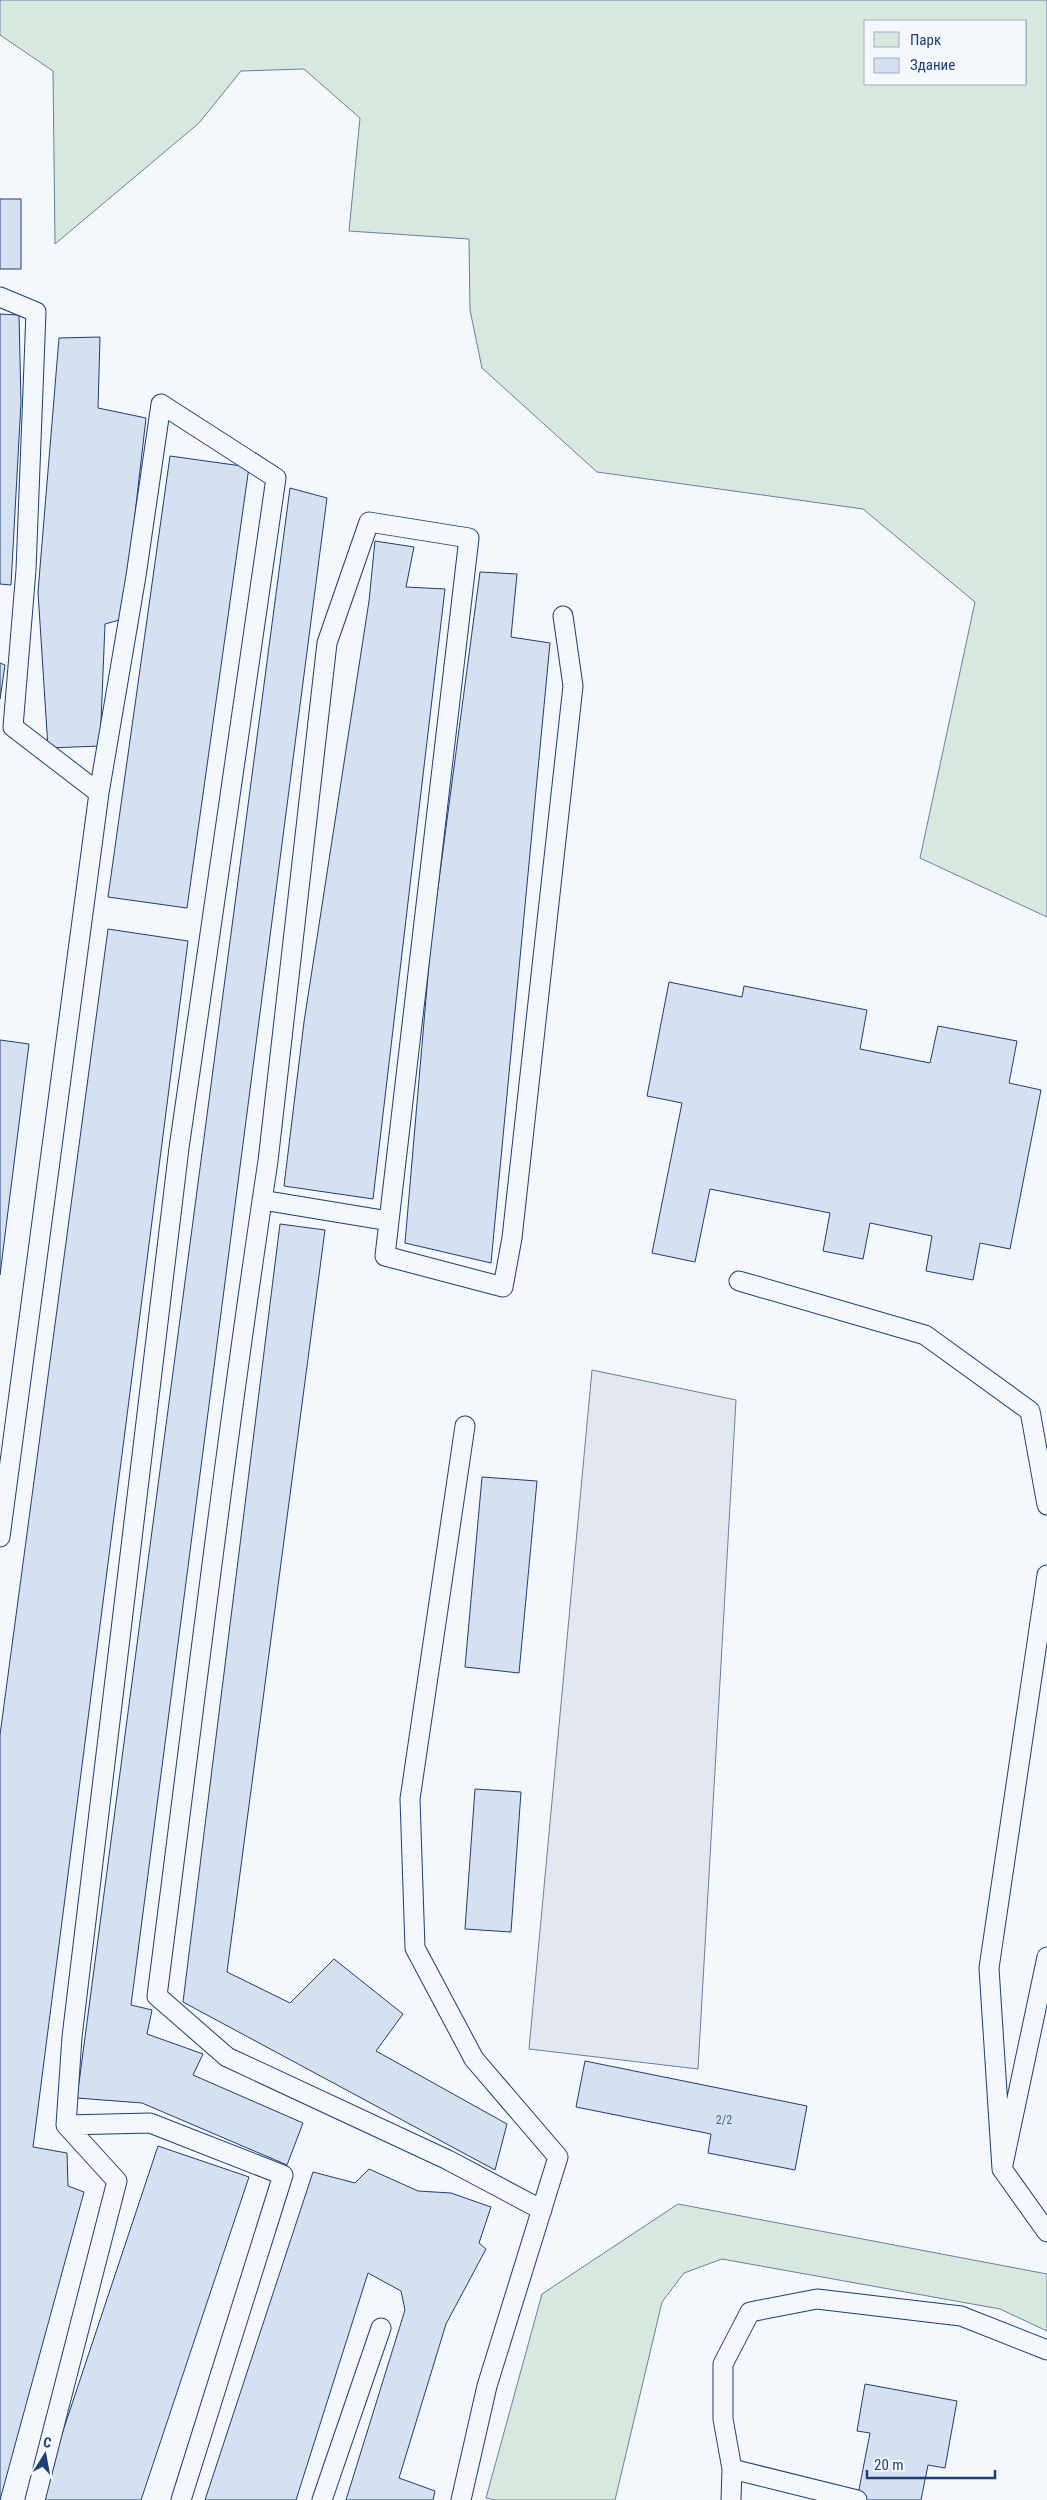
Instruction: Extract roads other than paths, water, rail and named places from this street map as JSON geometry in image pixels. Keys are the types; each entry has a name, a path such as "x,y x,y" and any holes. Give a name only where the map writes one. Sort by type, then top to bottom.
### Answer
{"lane":[{"path":"0,297 36,312 26,570 14,727 99,793"},
{"path":"0,1538 99,793 136,576 161,404 276,478 179,1148 74,2027 66,2125 117,2181 35,2500"},
{"path":"542,2210 448,2160 227,2056 157,1996 241,1342 262,1200 327,643 368,522 469,538 385,1256 503,1288 512,1238 573,686 563,616"},
{"path":"262,1200 389,1221"},
{"path":"739,1281 925,1335 957,1358 1030,1411 1047,1504"},
{"path":"461,2500 488,2386 558,2157 474,2059 415,1948 410,1799 465,1426"},
{"path":"1047,1575 988,1968 1002,2169 1047,2232"},
{"path":"1002,2169 1047,1957"},
{"path":"66,2125 150,2123 283,2174 181,2500"},
{"path":"731,2500 732,2469 723,2419 723,2364 750,2312 816,2299 960,2316 1047,2350"},
{"path":"322,2500 381,2328"},
{"path":"732,2469 857,2500"}]}
